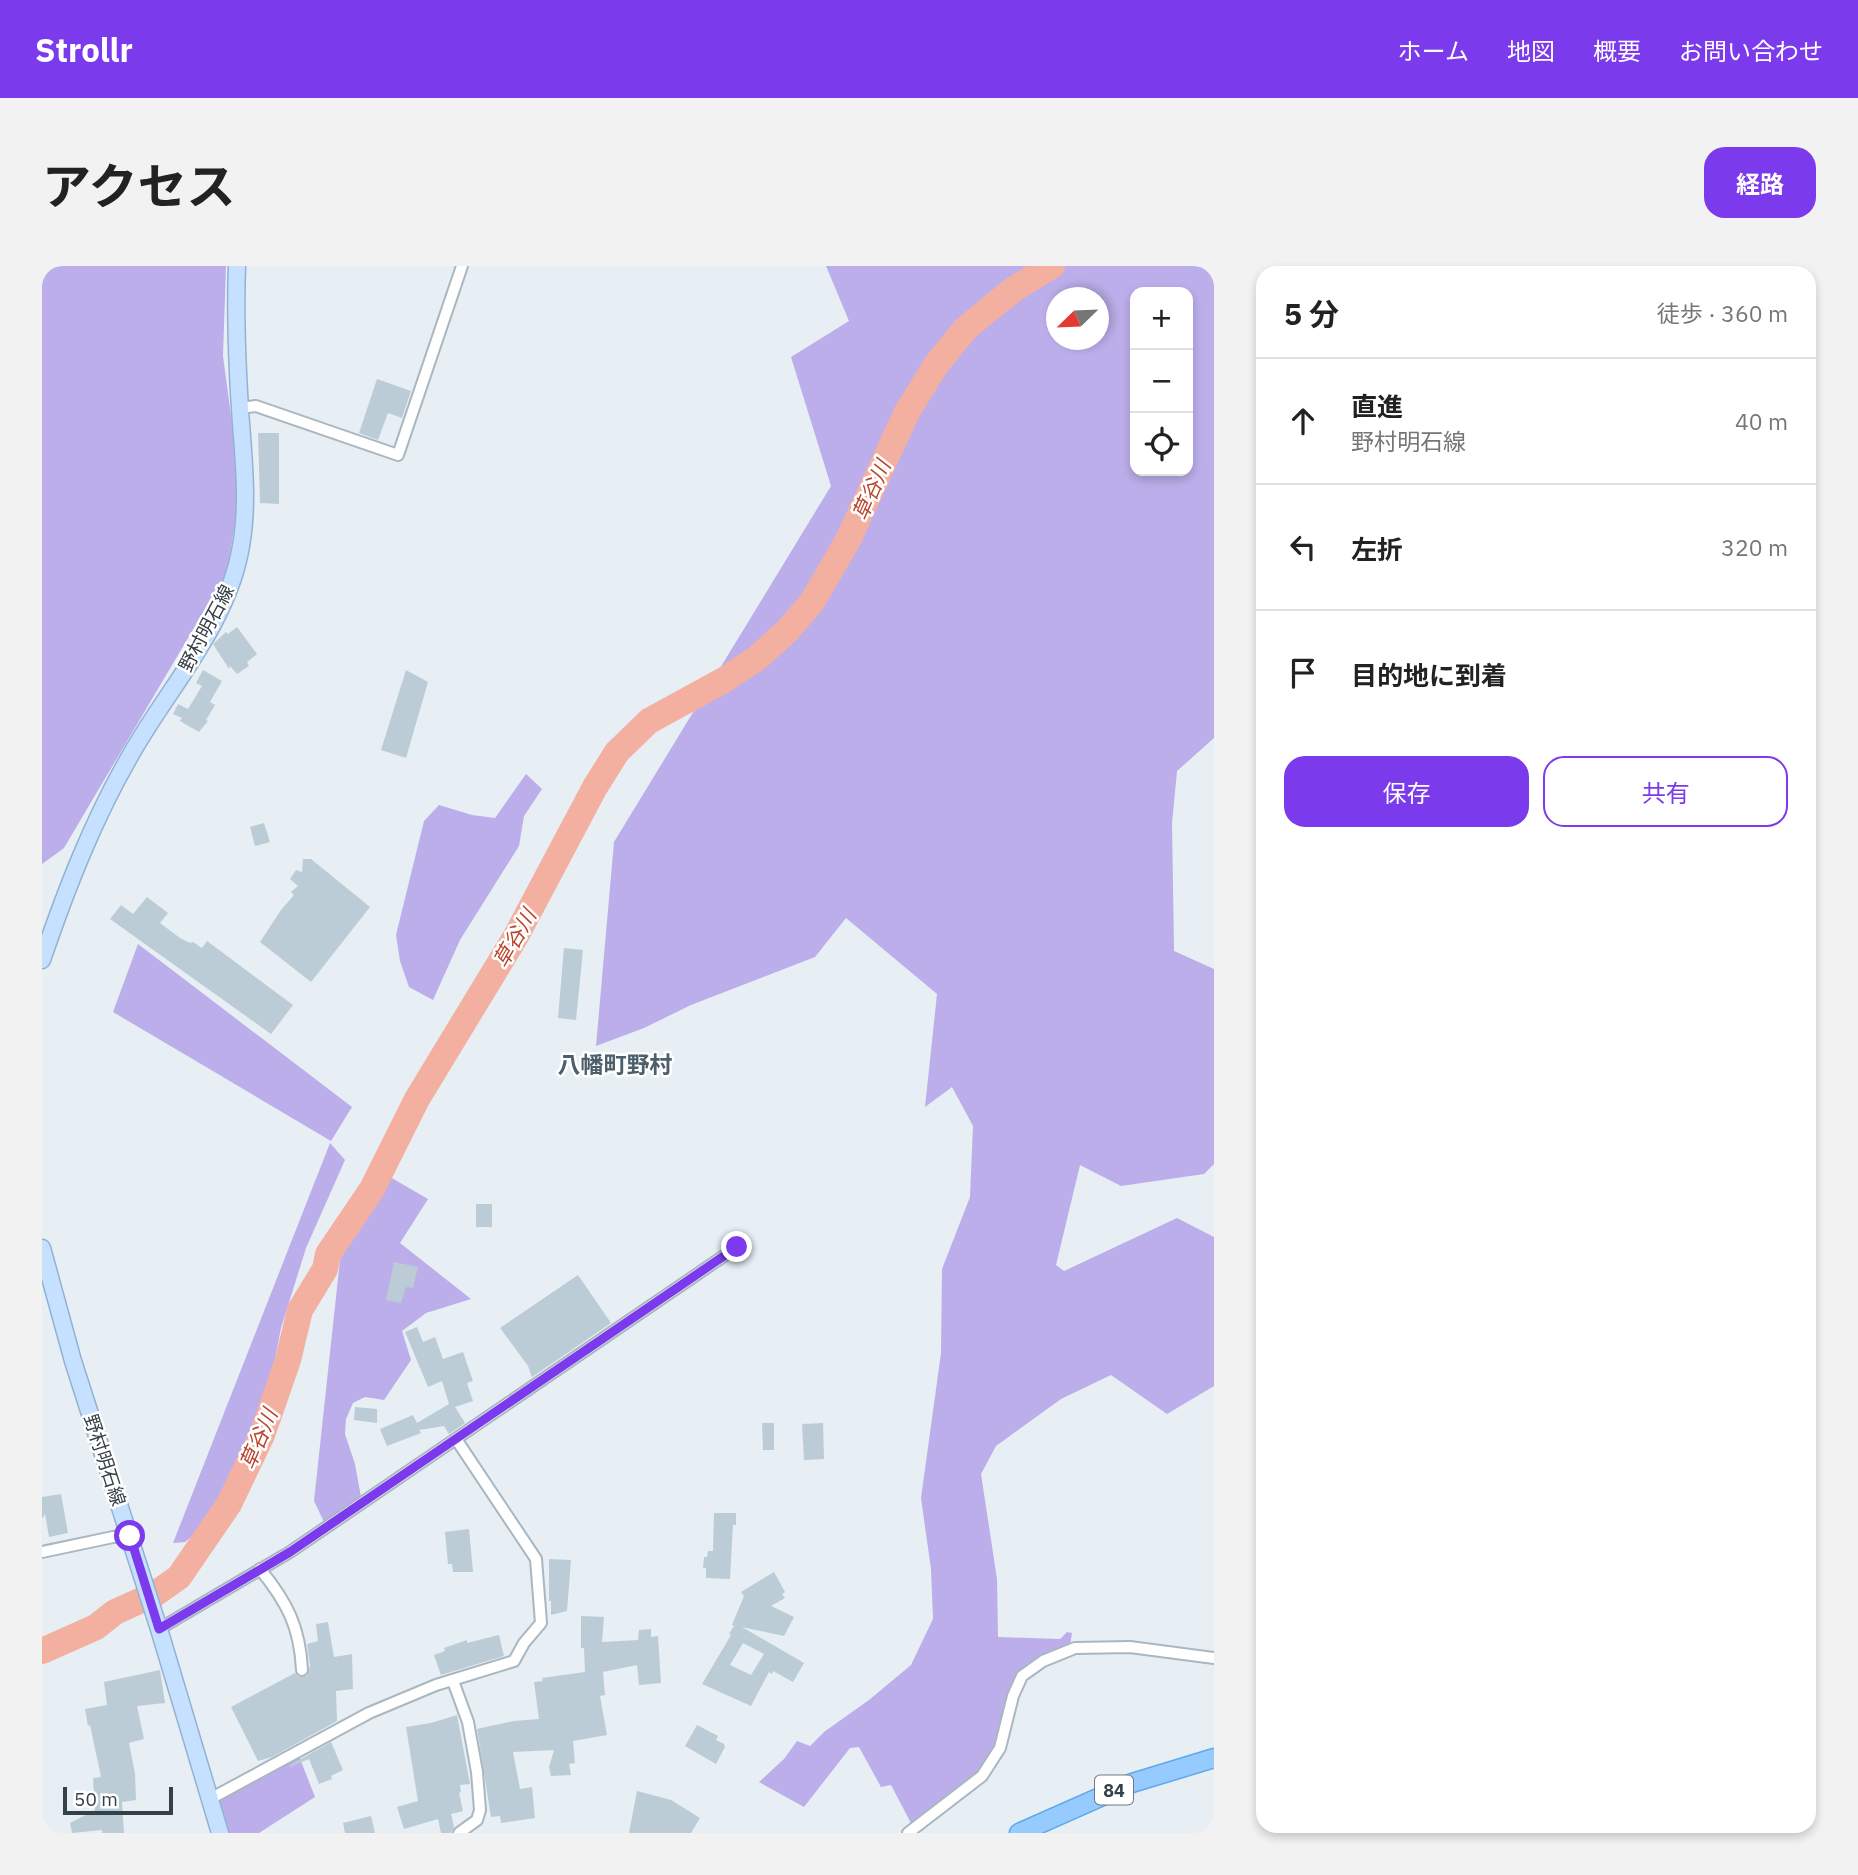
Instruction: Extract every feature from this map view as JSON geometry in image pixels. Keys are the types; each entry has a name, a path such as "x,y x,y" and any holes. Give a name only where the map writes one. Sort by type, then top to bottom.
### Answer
{"main road":[{"name":"野村明石線","path":"42,960 63,898 130,755 195,653 229,593 241,547 246,488 235,320 237,266"},
{"name":"野村明石線","path":"42,1248 73,1361 158,1625 220,1833"},
{"name":"84","path":"1019,1833 1132,1783 1214,1758"}],"street":[{"path":"240,408 256,406 398,455 462,266"},
{"path":"158,1625 290,1552 737,1247"},
{"path":"210,1799 369,1713 514,1661 524,1643 541,1623 536,1559 456,1439"},
{"path":"42,1552 130,1536"},
{"path":"260,1569 275,1586 292,1615 302,1670"},
{"path":"914,1831 982,1776 1000,1748 1013,1696 1022,1676 1043,1661 1075,1647 1130,1647 1214,1658"},
{"path":"453,1681 468,1722 478,1772 480,1810 479,1817 459,1833"}],"shaded area":[{"path":"42,266 226,266 223,356 235,446 237,511 227,572 64,848 42,864"},
{"path":"826,266 1214,266 1214,738 1177,771 1172,823 1174,951 1214,969 1214,1164 1204,1174 1121,1186 1080,1165 1056,1265 1064,1271 1177,1218 1214,1237 1214,1386 1167,1414 1111,1375 1061,1399 996,1446 981,1474 997,1579 998,1637 1060,1639 1067,1632 1072,1633 1070,1646 1039,1659 1020,1671 1004,1704 995,1750 982,1769 912,1825 891,1785 881,1787 859,1747 850,1748 804,1807 759,1782 784,1759 797,1741 810,1746 824,1732 869,1700 911,1665 933,1619 931,1569 921,1498 941,1353 942,1269 970,1197 973,1126 952,1087 925,1107 937,994 846,918 815,957 691,1005 644,1028 596,1046 614,842 831,486 791,357 849,321"},
{"path":"526,774 542,789 524,816 519,846 460,940 433,1000 409,987 400,961 396,935 424,821 439,805 472,815 495,818"},
{"path":"138,944 352,1107 331,1141 113,1012"},
{"path":"330,1143 345,1160 306,1248 281,1328 271,1380 212,1521 185,1542 173,1543"},
{"path":"383,1173 428,1199 400,1243 471,1299 426,1313 402,1331 411,1360 384,1400 365,1397 353,1403 346,1419 345,1434 355,1464 361,1497 324,1522 314,1501 340,1260"},
{"path":"299,1756 315,1797 259,1833 229,1833 218,1796"}],"building":[{"path":"377,379 411,391 402,418 388,413 378,440 359,433"},
{"path":"258,433 279,433 279,504 260,503"},
{"path":"237,627 257,654 247,662 249,666 237,674 230,666 229,669 213,644 226,632 228,634"},
{"path":"203,670 222,681 210,702 215,705 206,720 208,721 199,732 173,714 178,704 188,709 202,686 196,683"},
{"path":"406,670 428,682 406,758 381,750"},
{"path":"264,823 270,842 255,846 250,827"},
{"path":"303,859 311,859 370,907 311,982 260,942 294,895 291,892 298,886 290,879 296,870 302,872"},
{"path":"147,897 168,913 160,923 180,938 202,948 207,941 293,1005 271,1034 110,919 121,905 133,914"},
{"path":"564,948 583,950 576,1020 558,1018"},
{"path":"476,1204 492,1204 492,1227 476,1227"},
{"path":"394,1262 418,1267 413,1288 406,1287 401,1303 386,1300"},
{"path":"578,1275 611,1323 532,1377 528,1366 500,1328"},
{"path":"417,1327 423,1342 435,1337 443,1359 463,1352 473,1381 467,1383 473,1401 455,1407 465,1423 449,1434 444,1426 419,1430 421,1433 387,1446 380,1429 413,1415 417,1423 449,1404 442,1381 428,1387 405,1332"},
{"path":"355,1407 377,1409 377,1423 354,1420"},
{"path":"762,1423 774,1423 774,1450 763,1450"},
{"path":"823,1423 824,1459 804,1460 802,1424"},
{"path":"61,1494 68,1533 49,1537 45,1514 42,1519 42,1497"},
{"path":"714,1513 736,1513 730,1579 706,1578 706,1568 703,1568 704,1557 707,1557 708,1551 713,1551"},
{"path":"469,1529 473,1572 453,1572 452,1564 448,1564 445,1532"},
{"path":"549,1559 571,1560 567,1611 551,1615 549,1601"},
{"path":"774,1572 785,1592 782,1594 785,1598 771,1606 794,1617 784,1636 742,1627 804,1663 793,1682 773,1671 772,1674 769,1672 751,1706 702,1684 731,1635 732,1625 744,1596 741,1592","holes":["743,1643 764,1654 751,1675 730,1665"]},
{"path":"581,1616 604,1617 602,1642 638,1640 639,1630 651,1629 651,1637 658,1636 661,1683 639,1685 637,1665 603,1672 605,1695 600,1696 607,1735 573,1741 575,1763 569,1764 571,1775 551,1776 549,1767 554,1750 513,1752 520,1789 532,1787 535,1818 501,1823 500,1816 491,1817 477,1729 539,1719 534,1682 543,1681 542,1678 585,1672 584,1648 581,1648"},
{"path":"328,1622 334,1657 352,1654 353,1689 336,1691 337,1721 272,1757 258,1761 231,1707 295,1673 299,1677 307,1676 310,1666 307,1644 318,1641 316,1624"},
{"path":"499,1635 504,1656 441,1675 434,1655 445,1651 444,1648 467,1640 467,1643"},
{"path":"160,1670 165,1703 137,1706 144,1739 129,1743 135,1773 136,1800 122,1802 124,1833 102,1833 102,1830 72,1833 70,1823 95,1810 93,1778 101,1777 85,1709 107,1705 104,1682"},
{"path":"457,1715 470,1784 460,1785 463,1811 451,1814 454,1827 451,1833 441,1833 438,1819 404,1829 397,1807 418,1801 406,1727"},
{"path":"697,1725 718,1736 716,1740 724,1744 716,1764 685,1746"},
{"path":"331,1742 343,1770 331,1776 332,1779 319,1784 309,1759 290,1767 290,1765"},
{"path":"637,1791 671,1800 700,1818 691,1833 629,1833"},
{"path":"371,1816 375,1833 345,1833 343,1823"}],"waterway":[{"name":"草谷川","path":"42,1651 96,1627 115,1612 155,1594 179,1577 229,1504 262,1435 288,1360 300,1310 325,1269 328,1254 372,1189 417,1099 516,936 595,787 617,752 649,721 724,680 757,658 787,631 812,602 848,540 907,412 936,365 966,328 1014,289 1052,266"}],"district":[{"name":"八幡町野村","path":"615,1064"}],"route":[{"path":"130,1536 159,1629 290,1552 737,1247"}]}
